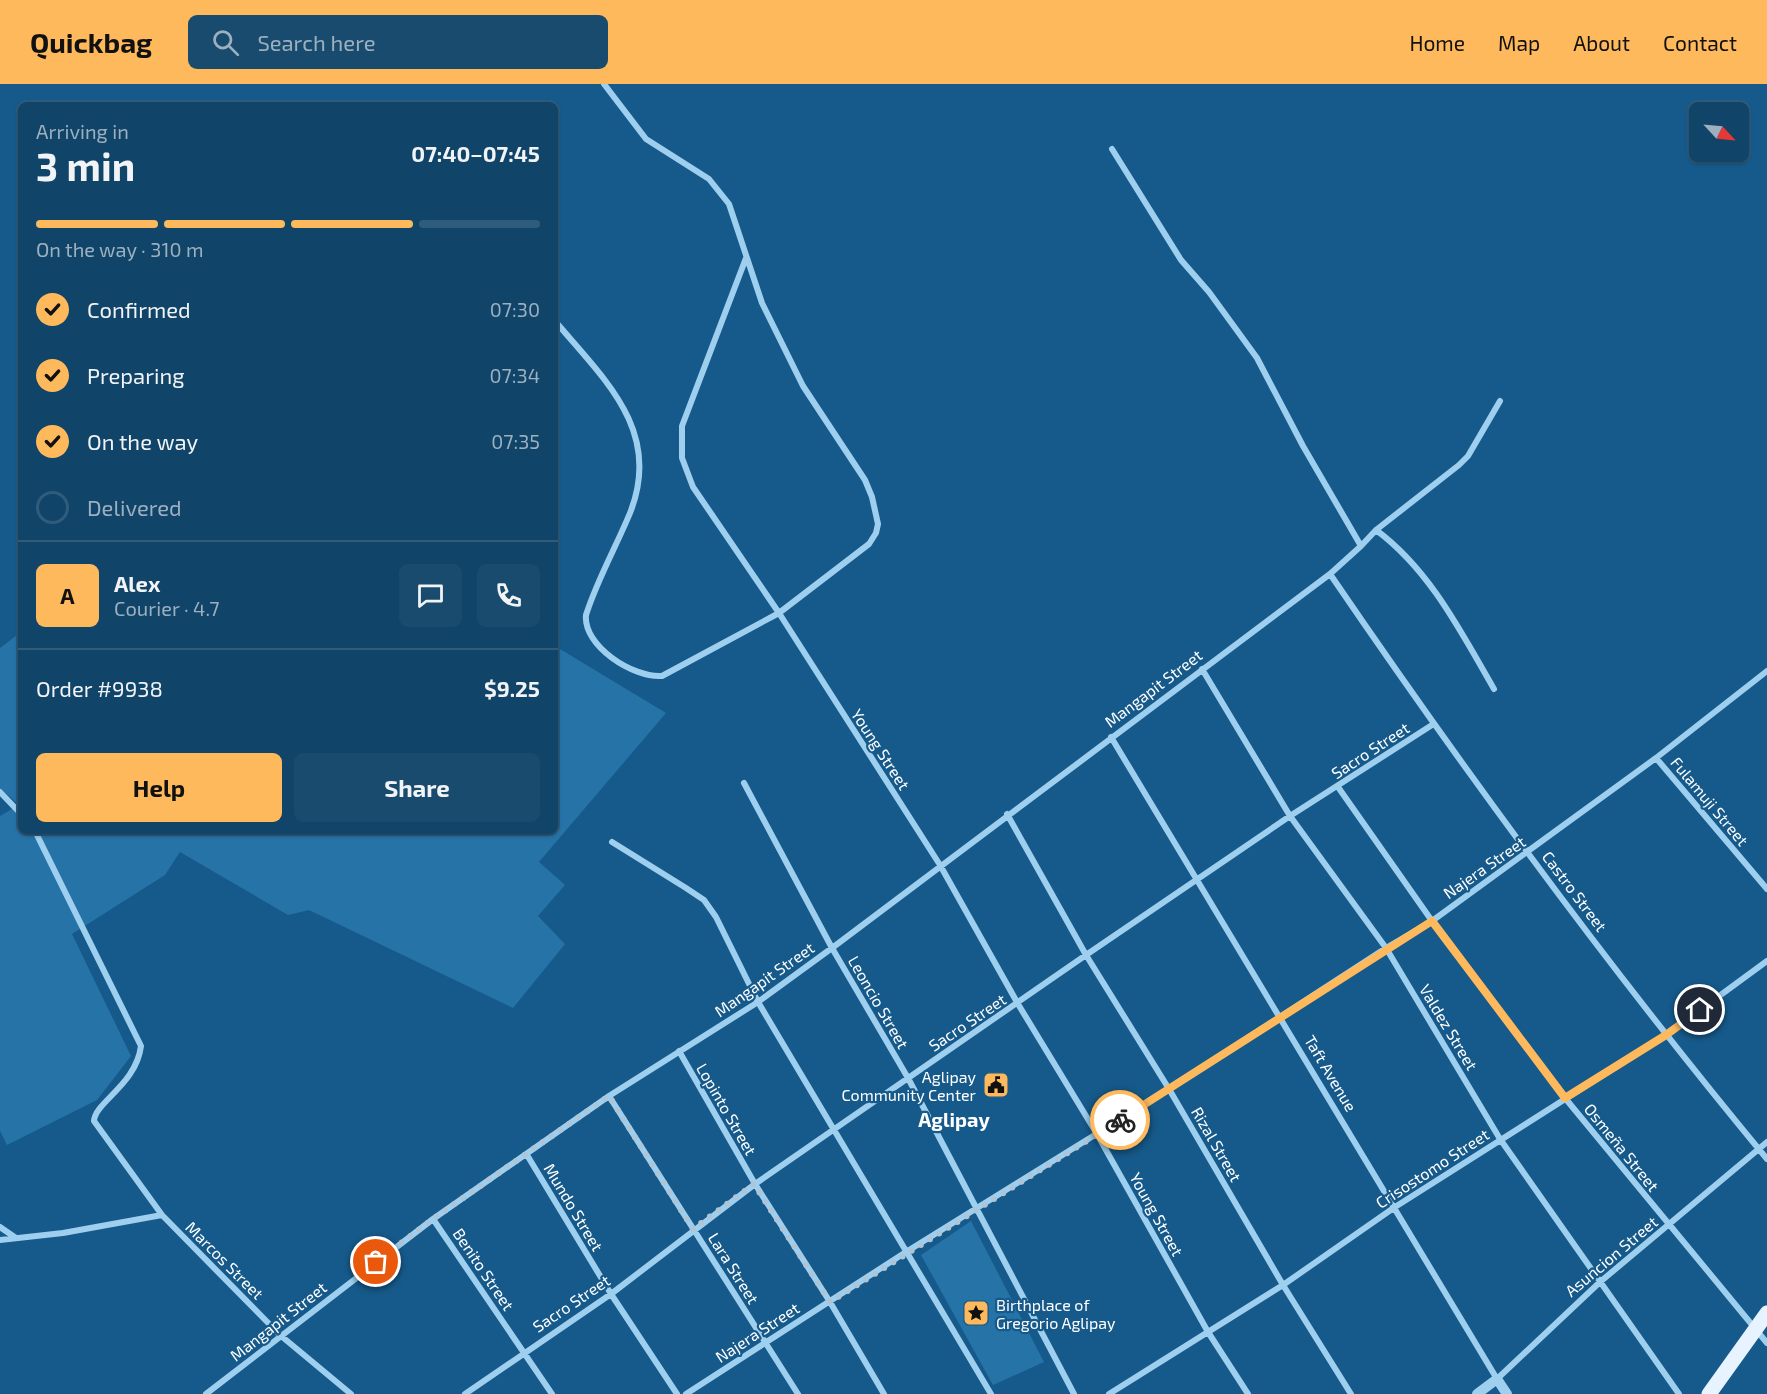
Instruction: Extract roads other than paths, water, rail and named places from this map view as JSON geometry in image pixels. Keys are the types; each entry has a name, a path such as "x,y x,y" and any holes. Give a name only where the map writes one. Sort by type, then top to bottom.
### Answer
{"main road":[{"path":"1709,1394 1767,1313"}],"street":[{"path":"558,325 620,397 632,422 640,455 640,484 586,615 585,627 591,640 610,656 642,673 662,676 779,613 869,544 876,533 878,515 865,480 803,386 762,303 729,204 709,179 646,140 604,84"},
{"path":"1112,149 1181,260 1209,292 1257,358 1303,446 1361,546"},
{"name":"Young Street","path":"746,258 682,426 682,458 693,487 779,613 940,865 1018,1004 1097,1134 1208,1332 1248,1394"},
{"name":"Mangapit Street","path":"206,1394 433,1219 609,1096 758,1002 1330,574 1376,530 1418,499 1468,456 1500,401"},
{"path":"1376,530 1413,563 1450,614 1494,689"},
{"name":"Castro Street","path":"1330,574 1432,725 1666,1035 1767,1159"},
{"name":"Valdez Street","path":"1202,669 1290,816 1386,948 1500,1139 1679,1394"},
{"name":"Najera Street","path":"686,1394 906,1252 1169,1089 1386,948 1432,921 1656,758 1767,671"},
{"name":"Sacro Street","path":"465,1394 611,1293 754,1184 1290,816 1432,725"},
{"name":"Taft Avenue","path":"1111,737 1196,882 1507,1394"},
{"name":"Fulamuji Street","path":"1656,758 1767,889"},
{"name":"Leoncio Street","path":"744,783 832,948 908,1078 975,1210 1074,1394"},
{"name":"Osmeña Street","path":"1338,787 1432,921 1565,1098 1767,1343"},
{"path":"0,792 18,811"},
{"name":"Rizal Street","path":"1007,814 1086,955 1169,1089 1283,1286 1351,1394"},
{"name":"Marcos Street","path":"36,834 141,1046 139,1059 129,1080 97,1112 94,1120 162,1215 280,1335 351,1394"},
{"path":"612,842 704,900 716,917 758,1002 991,1394"},
{"name":"Crisostomo Street","path":"1109,1394 1283,1286 1395,1207 1666,1035 1767,961"},
{"name":"Lopinto Street","path":"679,1052 754,1184 830,1302 884,1394"},
{"name":"Lara Street","path":"609,1096 798,1394"},
{"name":"Asuncion Street","path":"1477,1394 1497,1379 1600,1282 1670,1226 1767,1142"},
{"name":"Mundo Street","path":"527,1155 611,1293 677,1394"},
{"path":"0,1240 63,1233 162,1215"},
{"name":"Benito Street","path":"433,1219 552,1394"},
{"path":"0,1227 17,1238"}],"place":[{"name":"Aglipay Community Center","path":"996,1085"},
{"name":"Birthplace of Gregorio Aglipay","path":"976,1313"}],"district":[{"name":"Aglipay","path":"954,1119"}]}
